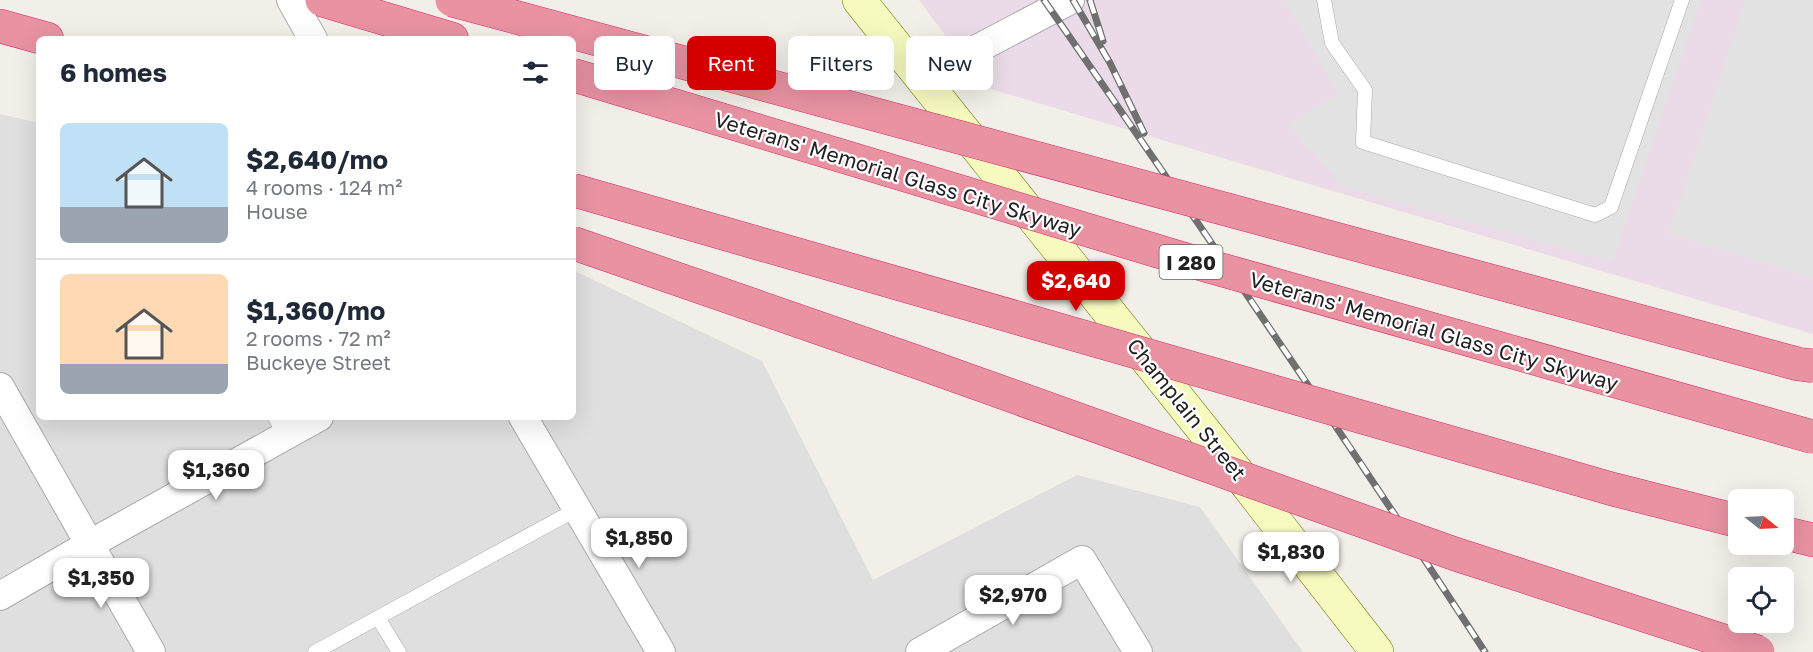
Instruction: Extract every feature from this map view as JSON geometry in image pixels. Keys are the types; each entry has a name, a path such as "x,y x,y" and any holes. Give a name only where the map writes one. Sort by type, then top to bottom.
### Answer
{"highway":[{"path":"322,0 442,36"},
{"path":"452,0 1774,358 1813,366"},
{"path":"0,26 36,36"},
{"name":"Veterans' Memorial Glass City Skyway","path":"576,76 1176,257 1813,437"},
{"path":"576,191 1589,482 1728,518"},
{"path":"576,244 917,362 1455,554 1758,652"},
{"path":"1794,535 1813,540"}],"main road":[{"name":"Champlain Street","path":"859,0 906,59"},
{"name":"Champlain Street","path":"931,90 1245,482 1377,652"}],"street":[{"path":"291,0 311,36"},
{"path":"993,40 1070,0"},
{"path":"0,387 151,652"},
{"path":"0,596 90,544 280,426 306,420"},
{"path":"526,420 661,652"},
{"path":"920,652 1082,560 1138,652"}],"lane":[{"path":"1324,0 1332,43 1365,90 1363,142 1595,215 1611,207 1682,0"},
{"path":"315,652 577,509"},
{"path":"378,618 399,652"}],"shaded area":[{"path":"919,0 1813,0 1813,334 993,90 993,36 946,36"},
{"path":"1284,0 1701,0 1612,262 1345,188 1288,125 1339,94"},
{"path":"1746,0 1813,0 1813,278 1669,234"},
{"path":"0,114 36,122 36,420 576,420 576,271 762,361 873,580 1077,475 1200,507 1303,652 0,652"}],"railway":[{"path":"1044,0 1267,324 1485,652"},
{"path":"1073,0 1110,63 1144,133"},
{"path":"1090,0 1103,41"}]}
